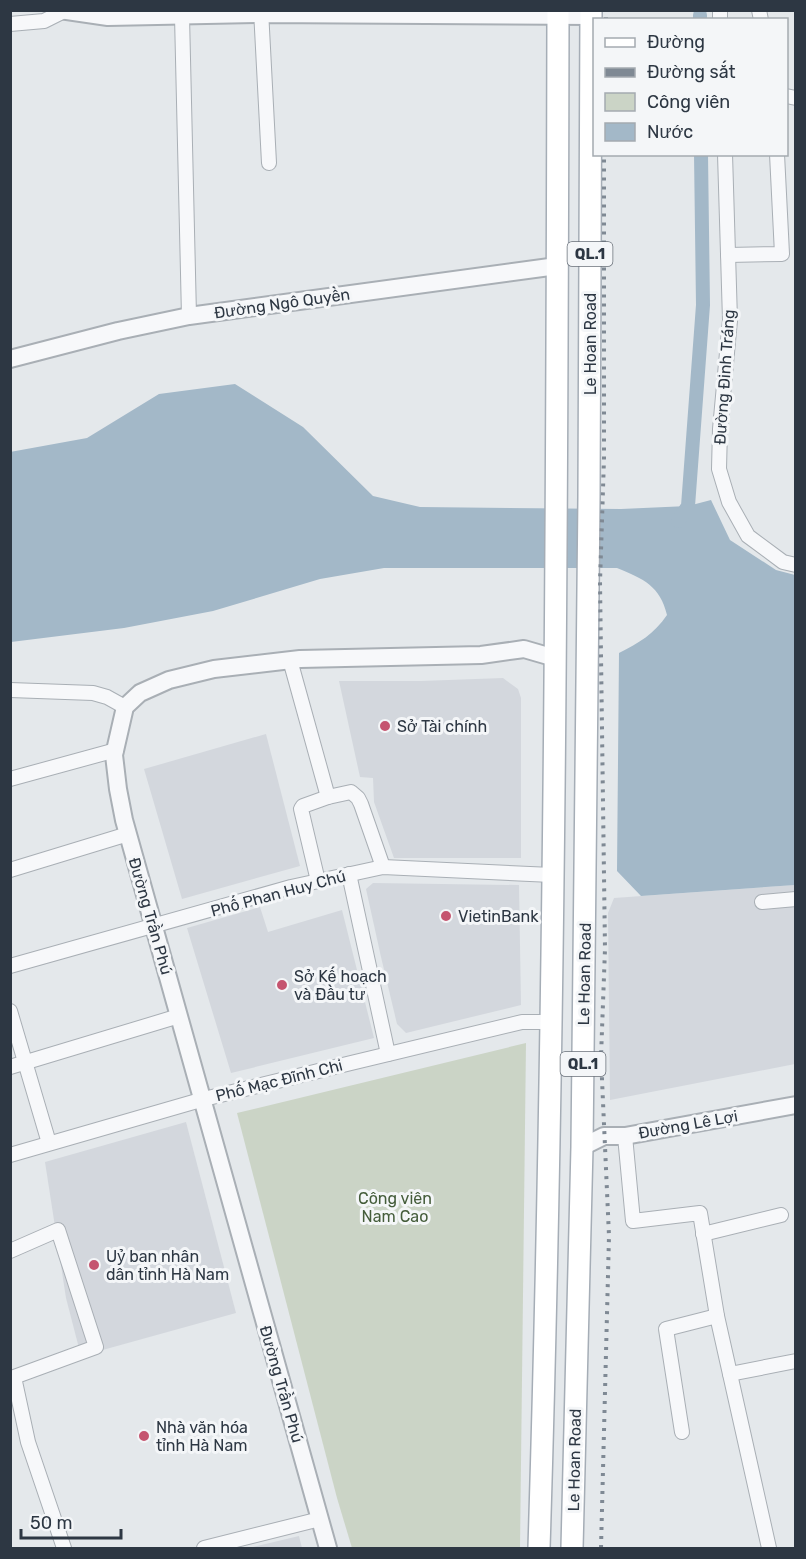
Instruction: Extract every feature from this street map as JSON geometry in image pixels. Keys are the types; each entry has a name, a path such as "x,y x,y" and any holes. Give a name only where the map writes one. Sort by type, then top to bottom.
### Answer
{"main road":[{"name":"Le Hoan Road","path":"572,1548 582,1148 589,497 591,13"},
{"name":"Le Hoan Road","path":"540,1548 550,1148 557,496 558,14"},
{"path":"555,658 587,659"},
{"path":"550,1148 582,1148"}],"street":[{"path":"10,24 44,21 62,11 182,16 261,12 591,13"},
{"path":"261,12 269,163"},
{"path":"182,16 189,316"},
{"name":"Đường Đinh Tráng","path":"724,156 730,320 720,429 719,469 729,502 748,536 783,562 795,565"},
{"path":"728,255 782,254 777,156"},
{"name":"Đường Ngô Quyền","path":"10,359 118,331 189,316 557,266"},
{"path":"10,690 93,693 107,697 125,707 140,693 169,680 214,669 290,660 481,655 524,649 555,658"},
{"path":"290,660 328,798"},
{"name":"Đường Trần Phú","path":"125,707 114,755 118,789 128,834 328,1548"},
{"path":"10,779 116,750"},
{"path":"318,881 301,813 303,807 351,792 358,798 383,867"},
{"path":"10,870 128,834"},
{"name":"Phố Phan Huy Chú","path":"10,966 318,881 383,867 552,875"},
{"path":"349,874 388,1054"},
{"path":"762,902 795,899"},
{"path":"10,1011 49,1143"},
{"path":"10,1067 179,1016"},
{"name":"Phố Mạc Đĩnh Chi","path":"10,1155 204,1099 522,1022 551,1022"},
{"name":"Đường Lê Lợi","path":"582,1148 604,1137 625,1136 795,1105"},
{"path":"625,1136 633,1221 700,1213 717,1316 769,1548"},
{"path":"703,1234 781,1215"},
{"path":"10,1251 58,1230 96,1347 14,1377 28,1442 64,1548"},
{"path":"682,1432 666,1329 717,1316"},
{"path":"730,1374 795,1361"},
{"path":"204,1548 320,1519"}],"shaded area":[{"path":"503,678 518,689 521,698 521,858 394,858 374,802 373,778 360,777 339,681"},
{"path":"266,734 300,866 182,899 144,769"},
{"path":"373,883 519,885 521,1005 406,1033 397,1024 366,889"},
{"path":"795,885 795,1064 610,1100 608,913 614,898"},
{"name":"Sở Kế hoạch và Đầu tư","path":"260,907 268,932 342,910 374,1038 231,1073 187,928"},
{"path":"186,1122 236,1313 81,1356 66,1298 45,1162"},
{"path":"299,1536 302,1548 249,1548"}],"green space":[{"name":"Công viên Nam Cao","path":"526,1043 520,1548 352,1548 237,1113"}],"water":[{"path":"235,384 303,427 373,496 420,507 621,509 688,506 711,500 730,540 776,570 795,575 795,885 641,896 617,871 619,653 646,637 667,615 660,597 650,585 617,568 384,568 320,579 213,611 124,628 11,642 10,452 87,438 159,394"}],"waterway":[{"path":"678,521 688,506 703,305 701,156"}],"railway":[{"path":"606,10 606,18"},
{"path":"601,1548 609,1236 601,1057 605,949 600,582 604,458 604,156"}],"place":[{"name":"Sở Tài chính","path":"385,726"},
{"name":"VietinBank","path":"446,916"},
{"name":"Sở Kế hoạch và Đầu tư","path":"282,985"},
{"name":"Uỷ ban nhân dân tỉnh Hà Nam","path":"94,1265"},
{"name":"Nhà văn hóa tỉnh Hà Nam","path":"144,1436"}]}
